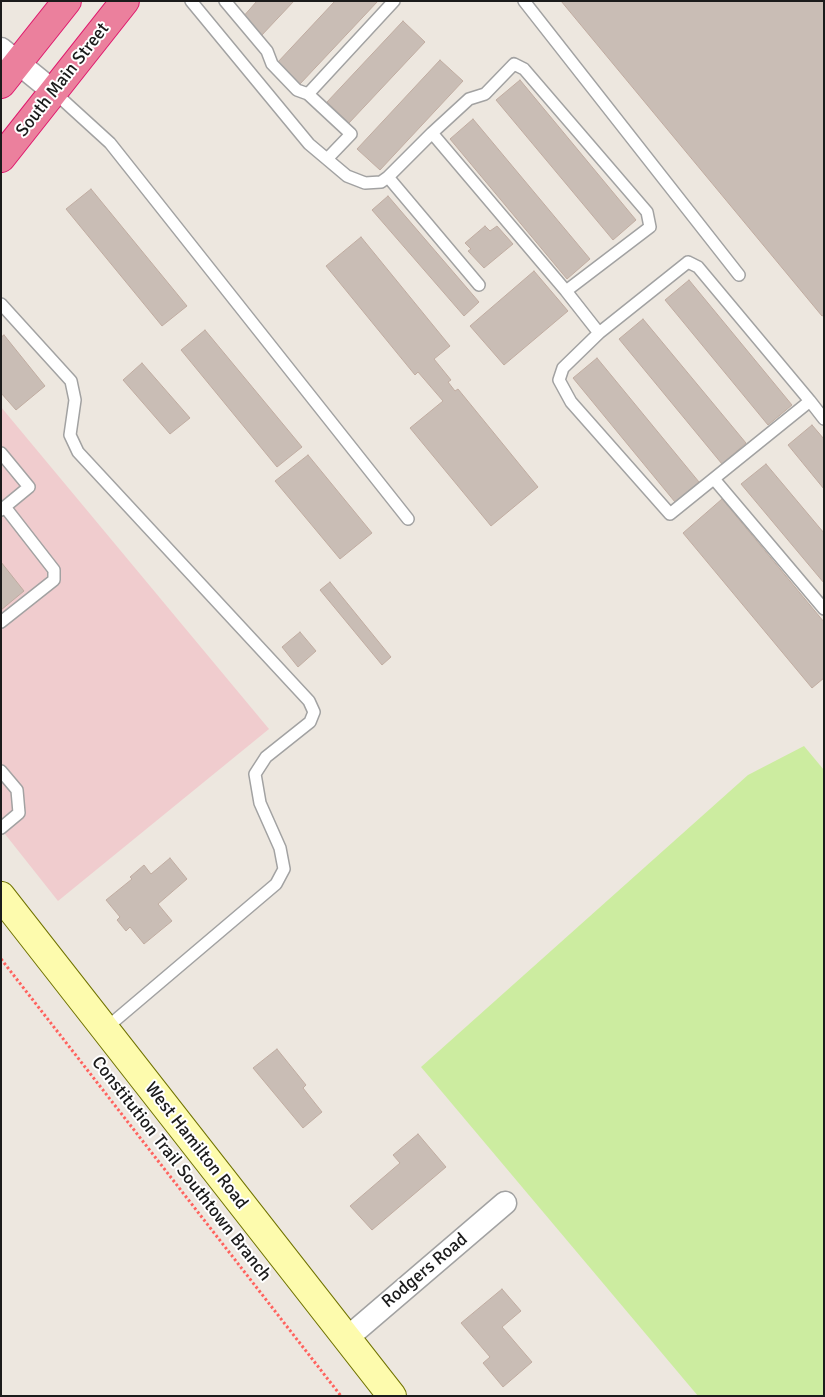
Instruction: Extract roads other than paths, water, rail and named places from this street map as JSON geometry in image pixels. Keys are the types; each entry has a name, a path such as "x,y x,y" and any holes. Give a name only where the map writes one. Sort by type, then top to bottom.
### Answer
{"highway":[{"path":"7,65 67,1"},
{"name":"South Main Street","path":"1,158 125,1"}],"main road":[{"name":"West Hamilton Road","path":"1,896 392,1396"}],"street":[{"path":"7,65 54,92"},
{"name":"Rodgers Road","path":"346,1338 505,1203"}],"lane":[{"path":"191,1 309,144 347,176 365,183 380,182 388,177 469,99 485,94 514,64 524,69 647,212 650,227 566,291"},
{"path":"225,1 266,51 272,64 297,90 308,94 351,134 327,159"},
{"path":"308,94 394,1"},
{"path":"524,1 740,275"},
{"path":"54,92 110,143 408,519"},
{"path":"432,133 566,291 599,334"},
{"path":"388,177 479,285"},
{"path":"810,401 670,514 571,402 559,380 563,368 599,334 688,262 698,267 810,401 824,419"},
{"path":"1,304 71,381 75,400 70,435 78,452 309,701 314,712 310,722 266,757 255,774 260,803 280,848 284,869 276,884 105,1029"},
{"path":"1,453 29,487 3,509 54,570 54,580 1,622"},
{"path":"714,479 824,609"},
{"path":"1,771 17,790 19,813 1,828"}]}
